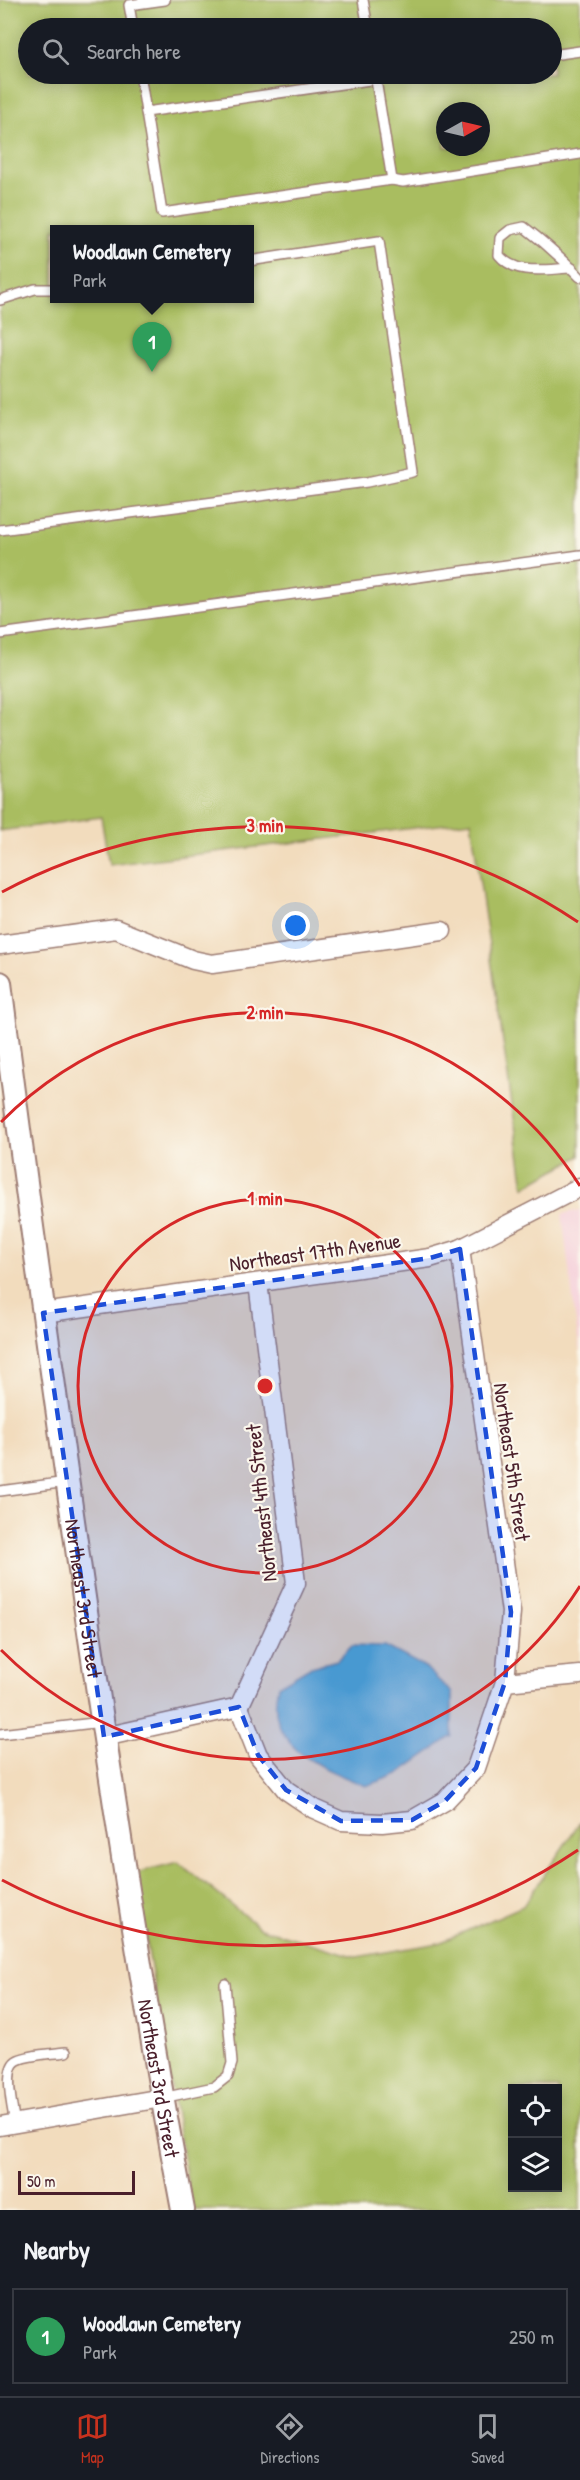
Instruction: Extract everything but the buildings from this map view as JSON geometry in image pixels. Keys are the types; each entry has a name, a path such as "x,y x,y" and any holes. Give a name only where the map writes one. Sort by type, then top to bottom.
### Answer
{"street":[{"path":"0,945 116,929 193,960 212,964 442,931"},
{"name":"Northeast 3rd Street","path":"0,983 4,1048 103,1730 162,2098 183,2210"},
{"name":"Northeast 17th Avenue","path":"43,1313 430,1257 460,1249 580,1187"},
{"name":"Northeast 5th Street","path":"239,1707 258,1755 286,1790 314,1809 341,1821 382,1823 412,1820 445,1801 476,1768 505,1682 511,1612 460,1249"},
{"name":"Northeast 4th Street","path":"239,1707 296,1583 258,1283"},
{"path":"505,1682 580,1675"},
{"path":"103,1730 239,1707"},
{"path":"8,2125 162,2098"}],"lane":[{"path":"131,18 129,5 165,0"},
{"path":"363,0 366,18"},
{"path":"562,54 580,51"},
{"path":"142,84 162,213 392,180 403,182 580,154"},
{"path":"146,112 325,84"},
{"path":"377,84 392,180"},
{"path":"572,268 520,269 506,264 499,255 500,238 510,230 524,227 572,268 580,277"},
{"path":"0,531 368,482 413,472 379,241 254,260"},
{"path":"0,300 34,290 50,289"},
{"path":"0,634 580,555"},
{"path":"0,1491 67,1482"},
{"path":"0,1734 103,1730"},
{"path":"162,2098 207,2089 228,2076 232,2063 225,1984"},
{"path":"8,2125 11,2067 17,2060 66,2052"}],"highlighted area":[{"path":"460,1249 511,1612 505,1682 476,1768 445,1801 412,1820 341,1821 286,1790 258,1755 239,1707 104,1737 43,1313 430,1258"}],"shaded area":[{"path":"580,1210 580,1354 562,1214"}],"green space":[{"path":"0,0 580,0 580,1156 524,1187 471,821 109,865 101,817 0,831"},
{"path":"580,1822 580,2210 192,2210 135,1873 178,1862 260,1928 357,1957 439,1943 523,1906"}],"water":[{"path":"352,1645 385,1646 425,1667 452,1693 452,1736 398,1774 366,1786 331,1771 299,1752 287,1739 279,1725 276,1707 278,1686 308,1668 337,1660"}],"place":[{"name":"Woodlawn Cemetery","path":"152,372"}]}
